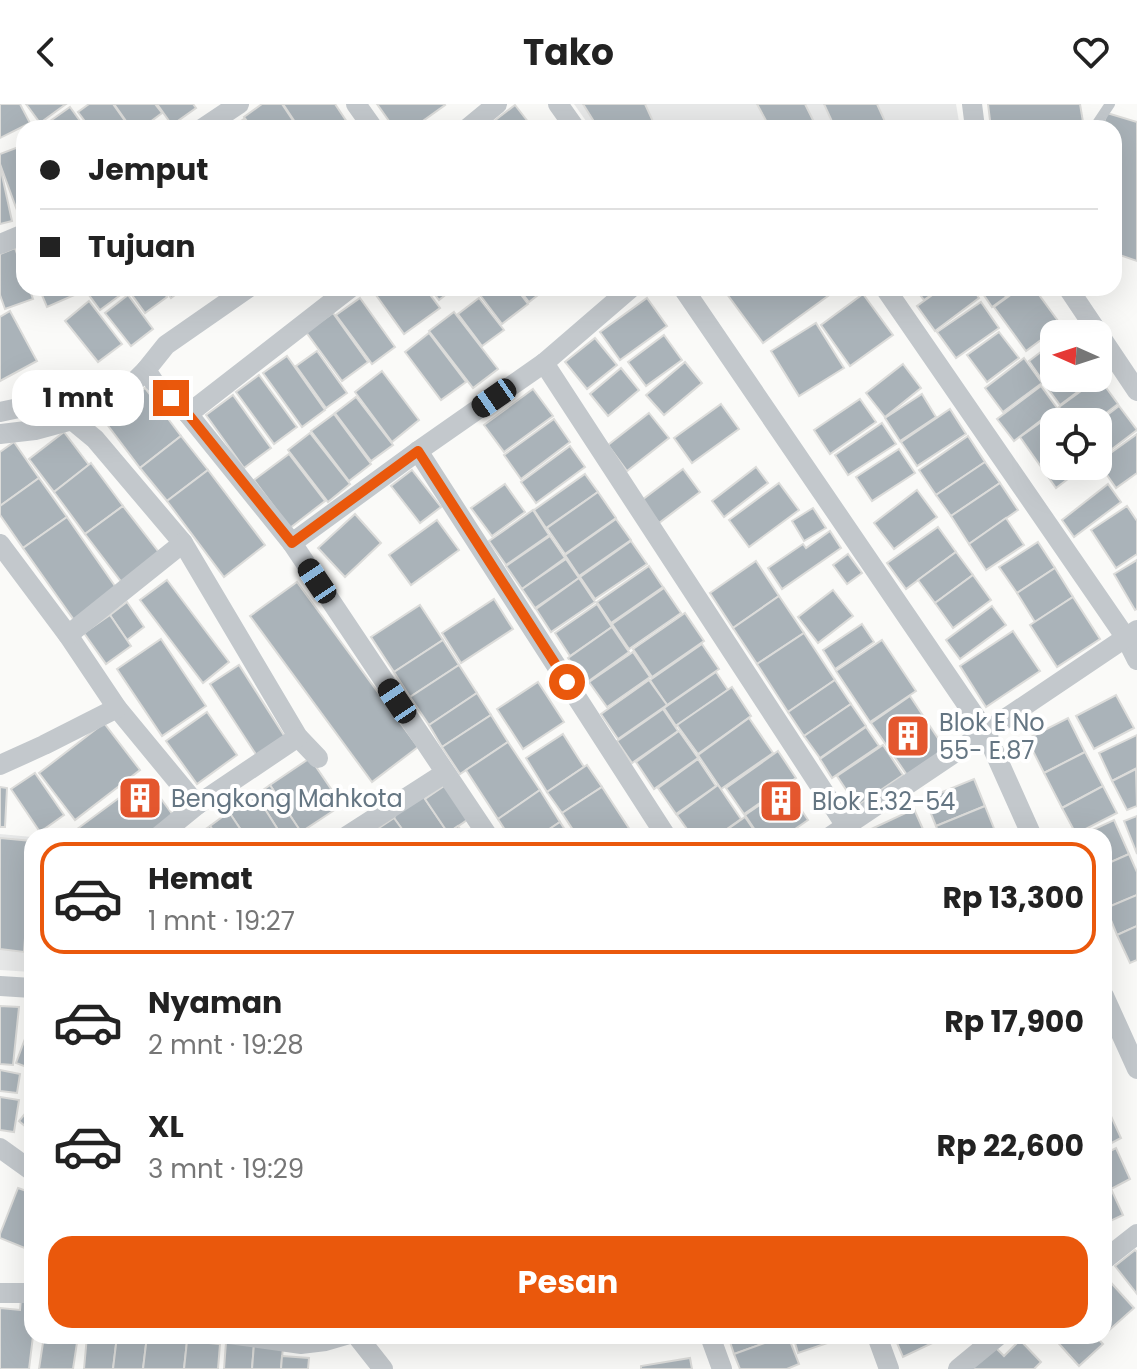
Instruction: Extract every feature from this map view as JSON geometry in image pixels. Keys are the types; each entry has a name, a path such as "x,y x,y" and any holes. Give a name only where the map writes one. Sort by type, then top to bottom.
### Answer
{"street":[{"path":"215,120 239,104"},
{"path":"478,120 497,104"},
{"path":"0,412 132,384 166,345 236,296"},
{"path":"188,414 340,296"},
{"path":"292,543 544,363 622,296"},
{"path":"688,296 985,731 1028,828"},
{"path":"891,296 1132,634 1137,660"},
{"path":"1075,296 1128,360 1137,391"},
{"path":"544,363 839,828"},
{"path":"146,370 154,382 188,414 292,543 483,828"},
{"path":"0,434 35,430 72,420 95,439 183,543 298,737 318,758"},
{"path":"418,451 661,828"},
{"path":"68,635 183,543"},
{"path":"0,544 68,635 117,708 197,805"},
{"path":"849,828 985,731 1132,634"},
{"path":"0,765 117,708"},
{"path":"169,828 197,805 298,737"},
{"path":"359,828 445,773"},
{"path":"0,986 24,988"},
{"path":"1112,1014 1137,1069"},
{"path":"0,1148 24,1165"},
{"path":"1112,1254 1137,1234"},
{"path":"0,1293 24,1293"},
{"path":"363,1344 383,1369"},
{"path":"713,1344 722,1369"},
{"path":"880,1344 889,1369"},
{"path":"958,1369 988,1344"}],"lane":[{"path":"265,1344 301,1349 332,1344"}],"shaded area":[{"path":"574,104 956,104 959,120 585,120"},
{"path":"0,834 24,836 24,972 0,970"}],"building":[{"path":"0,104 20,104 28,120 16,120 16,130 0,138"},
{"path":"26,104 66,104 44,120 38,120"},
{"path":"89,104 113,104 124,120 84,120 78,112"},
{"path":"114,104 155,104 162,113 153,120 125,120"},
{"path":"157,104 193,104 196,108 179,120 168,120"},
{"path":"262,104 282,104 293,120 246,120 244,117"},
{"path":"283,104 335,104 346,120 294,120"},
{"path":"377,104 445,105 424,120 388,120"},
{"path":"583,104 645,104 652,120 593,120"},
{"path":"757,104 805,104 813,120 766,120"},
{"path":"824,104 877,104 884,120 831,120"},
{"path":"988,104 1080,104 1083,120 990,120"},
{"path":"515,105 527,120 495,120"},
{"path":"70,107 79,120 52,120"},
{"path":"1107,113 1137,122 1137,261 1122,256 1122,120 1105,120"},
{"path":"16,148 16,208 0,164 0,154"},
{"path":"0,166 12,221 0,224"},
{"path":"15,248 16,296 32,296 33,299 5,309 0,295 0,254"},
{"path":"42,296 72,296 47,307"},
{"path":"90,296 119,296 100,310"},
{"path":"129,296 153,329 131,346 105,313"},
{"path":"133,296 166,296 167,297 145,313"},
{"path":"377,296 431,296 440,308 404,334"},
{"path":"481,296 522,296 528,304 502,324"},
{"path":"728,296 828,296 763,343"},
{"path":"864,296 893,335 850,366 821,325"},
{"path":"931,296 979,298 935,331 917,306"},
{"path":"984,296 1005,296 1006,297 992,307"},
{"path":"1009,296 1040,296 1057,320 1040,320 1040,341 1026,351 994,307"},
{"path":"360,298 395,347 372,364 336,315"},
{"path":"479,298 504,330 482,346 458,314"},
{"path":"647,298 667,326 620,360 600,332"},
{"path":"89,301 122,344 98,362 65,321"},
{"path":"981,302 999,328 956,358 937,332"},
{"path":"10,311 37,361 0,381 0,317"},
{"path":"454,312 498,369 473,388 429,331"},
{"path":"333,313 368,362 342,381 306,332"},
{"path":"816,323 844,368 799,396 771,351"},
{"path":"999,332 1019,358 987,382 967,355"},
{"path":"429,333 466,382 441,400 405,352"},
{"path":"664,335 682,360 646,386 628,362"},
{"path":"595,338 617,365 587,389 565,362"},
{"path":"317,351 347,393 326,408 296,366"},
{"path":"1040,353 1040,377 1029,361"},
{"path":"287,356 325,410 302,427 263,373"},
{"path":"1024,358 1040,380 1040,384 1003,412 985,388"},
{"path":"685,362 702,383 664,415 646,395"},
{"path":"903,364 921,388 885,417 866,393"},
{"path":"621,368 639,390 608,416 590,394"},
{"path":"382,371 419,420 392,442 355,392"},
{"path":"259,375 297,427 274,444 236,392"},
{"path":"1040,387 1040,392 1045,392 1057,408 1040,408 1040,421 1014,441 997,419"},
{"path":"145,388 181,436 140,468 103,419"},
{"path":"533,389 553,416 504,452 484,425"},
{"path":"1050,392 1077,392 1060,405"},
{"path":"1080,392 1109,392 1118,404 1112,408 1059,407"},
{"path":"922,394 936,417 900,441 885,418"},
{"path":"233,395 271,448 244,468 206,415"},
{"path":"356,397 393,445 371,461 335,413"},
{"path":"860,399 876,422 830,454 814,430"},
{"path":"721,404 739,429 692,463 674,438"},
{"path":"1119,406 1137,430 1112,449 1112,411"},
{"path":"950,409 966,434 917,466 901,442"},
{"path":"649,413 669,438 627,471 608,445"},
{"path":"334,414 371,464 349,481 311,431"},
{"path":"554,419 570,442 521,479 504,455"},
{"path":"882,423 896,444 848,475 835,455"},
{"path":"1040,423 1040,465 1020,437"},
{"path":"64,432 89,465 54,492 29,459"},
{"path":"310,433 350,484 328,502 288,450"},
{"path":"1137,434 1137,473 1116,488 1110,480 1112,452"},
{"path":"181,436 208,470 167,501 140,468"},
{"path":"968,436 985,462 936,495 919,470"},
{"path":"14,442 39,478 0,506 0,452"},
{"path":"570,446 585,467 536,503 521,482"},
{"path":"899,449 915,473 872,501 856,477"},
{"path":"289,454 325,501 290,528 254,480"},
{"path":"985,462 1000,483 951,516 936,495"},
{"path":"91,463 123,506 85,534 54,492"},
{"path":"756,467 768,483 724,517 712,501"},
{"path":"683,469 700,492 659,523 642,500"},
{"path":"208,470 265,545 224,577 167,501"},
{"path":"412,470 441,507 420,523 391,486"},
{"path":"585,474 598,492 546,528 534,510"},
{"path":"39,478 67,517 23,548 0,515 0,506"},
{"path":"1050,480 1067,480 1056,488"},
{"path":"779,483 799,510 749,547 729,520"},
{"path":"1000,483 1018,510 969,544 951,516"},
{"path":"505,484 525,512 492,536 471,508"},
{"path":"1108,484 1121,502 1074,537 1062,520"},
{"path":"917,490 937,517 894,549 874,523"},
{"path":"598,492 616,518 565,554 547,528"},
{"path":"123,506 161,555 123,584 85,534"},
{"path":"1127,506 1137,521 1137,554 1116,568 1091,530"},
{"path":"813,508 826,528 804,541 792,521"},
{"path":"533,510 549,535 506,565 489,541"},
{"path":"355,514 381,543 345,577 318,548"},
{"path":"67,517 117,589 74,620 23,548"},
{"path":"1006,518 1024,545 986,570 969,544"},
{"path":"616,519 631,540 579,576 565,555"},
{"path":"437,520 459,550 411,585 389,555"},
{"path":"938,527 956,552 906,589 887,563"},
{"path":"830,531 841,548 782,589 768,568 803,544 806,548"},
{"path":"550,536 565,558 522,589 506,566"},
{"path":"631,541 647,564 595,599 580,577"},
{"path":"1038,542 1055,568 1017,593 999,567"},
{"path":"956,552 973,575 935,603 918,580"},
{"path":"848,554 862,573 847,584 833,565"},
{"path":"566,559 579,578 535,608 522,589"},
{"path":"1137,560 1137,609 1135,610 1114,574"},
{"path":"756,561 779,596 733,628 710,593"},
{"path":"649,566 663,587 611,623 597,602"},
{"path":"1055,568 1073,597 1035,622 1017,593"},
{"path":"973,575 991,600 953,628 935,603"},
{"path":"579,578 595,602 551,632 536,609"},
{"path":"167,580 229,662 203,683 140,600"},
{"path":"297,582 418,747 372,782 250,616"},
{"path":"664,588 681,613 629,649 612,624"},
{"path":"833,590 853,616 818,643 798,617"},
{"path":"779,596 804,633 757,664 733,628"},
{"path":"1073,597 1100,639 1057,667 1030,625"},
{"path":"494,599 513,629 461,663 442,633"},
{"path":"127,602 144,627 127,640 110,615"},
{"path":"597,604 612,627 570,656 555,633"},
{"path":"420,605 443,640 394,672 371,637"},
{"path":"992,606 1006,625 960,659 946,640"},
{"path":"685,613 704,641 652,677 633,649"},
{"path":"110,615 131,646 106,664 84,633"},
{"path":"862,624 874,642 835,669 823,650"},
{"path":"612,627 629,652 586,683 568,658"},
{"path":"1013,631 1040,671 986,707 960,666"},
{"path":"804,633 835,680 788,712 757,664"},
{"path":"161,639 206,706 162,736 117,669"},
{"path":"443,640 459,665 410,697 394,672"},
{"path":"882,640 916,691 870,722 836,671"},
{"path":"702,644 719,669 667,705 650,680"},
{"path":"633,652 650,677 607,707 589,682"},
{"path":"239,665 285,737 257,756 210,684"},
{"path":"459,665 477,693 429,725 410,697"},
{"path":"716,672 728,690 676,726 664,708"},
{"path":"649,680 667,705 618,739 601,714"},
{"path":"835,680 851,704 804,736 788,712"},
{"path":"538,682 564,722 523,749 497,709"},
{"path":"732,687 751,716 698,754 677,725"},
{"path":"477,693 491,715 442,747 429,725"},
{"path":"1116,695 1134,728 1094,749 1076,716"},
{"name":"Blok E No 55- E.87","path":"910,696 945,749 907,775 871,723"},
{"path":"851,704 866,726 820,758 804,736"},
{"path":"663,709 678,731 632,763 617,741"},
{"path":"207,712 237,755 197,784 166,741"},
{"path":"491,715 508,742 460,774 442,747"},
{"path":"749,718 773,753 721,789 698,755"},
{"path":"1068,718 1085,752 1044,773 1027,739"},
{"path":"104,723 140,770 75,820 39,773"},
{"path":"866,727 879,746 832,778 820,759"},
{"path":"679,731 698,758 654,789 636,762"},
{"path":"563,734 584,767 547,792 526,758"},
{"path":"1137,735 1137,768 1112,781 1099,753"},
{"path":"508,742 540,790 498,819 466,770"},
{"path":"883,745 903,775 857,806 837,776"},
{"path":"778,751 796,778 744,814 726,788"},
{"path":"1085,752 1103,786 1062,808 1044,773"},
{"path":"310,758 342,805 307,828 298,828 270,785"},
{"path":"698,759 716,786 676,814 658,788"},
{"path":"587,765 602,787 562,813 547,792"},
{"path":"1136,769 1137,806 1127,810 1112,781"},
{"path":"35,773 64,815 46,828 37,828 11,789"},
{"name":"Bengkong Mahkota","path":"146,778 175,818 161,828 78,828"},
{"path":"974,779 985,806 936,826 925,799"},
{"path":"415,784 445,828 401,828 394,818"},
{"path":"447,784 470,818 455,828 445,828 425,799"},
{"path":"270,785 298,828 277,828 256,795"},
{"path":"718,785 741,819 728,828 686,828 677,815"},
{"path":"1103,786 1117,813 1088,828 1073,828 1062,808"},
{"path":"0,787 7,788 5,827 0,827"},
{"path":"602,787 629,828 572,828 562,813"},
{"name":"Blok E.32-54","path":"786,787 808,820 796,828 754,828 745,815"},
{"path":"540,790 560,822 551,828 504,828 498,819"},
{"path":"256,795 277,828 240,828 229,812"},
{"path":"985,806 994,828 937,828"},
{"path":"914,809 922,828 874,828"},
{"path":"229,812 240,828 211,828 210,826"},
{"path":"1137,816 1137,854 1124,821"},
{"path":"745,817 753,828 729,828"},
{"path":"394,818 401,828 379,828"},
{"path":"1114,820 1129,854 1112,862 1112,828 1097,828"},
{"path":"0,838 24,840 24,952 0,949"},
{"path":"1129,854 1137,872 1137,895 1112,905 1112,861"},
{"path":"1137,895 1137,926 1117,935 1112,923 1112,905"},
{"path":"1137,926 1137,960 1130,963 1117,935"},
{"path":"0,1006 19,1007 13,1065 0,1064"},
{"path":"24,1042 24,1066 16,1063"},
{"path":"0,1070 20,1074 17,1093 0,1091"},
{"path":"0,1097 19,1100 14,1132 0,1130"},
{"path":"1112,1118 1121,1138 1112,1143"},
{"path":"1116,1148 1130,1179 1112,1188 1112,1150"},
{"path":"18,1188 24,1190 24,1248 0,1238"},
{"path":"1112,1191 1123,1215 1112,1220"},
{"path":"1135,1250 1137,1252 1137,1294 1115,1266"},
{"path":"1112,1284 1134,1308 1112,1328"},
{"path":"21,1298 24,1298 24,1344 32,1344 29,1369 0,1369 0,1308 20,1310"},
{"path":"43,1344 77,1344 73,1369 39,1369"},
{"path":"86,1344 116,1344 113,1369 84,1369"},
{"path":"116,1344 146,1344 143,1369 113,1369"},
{"path":"146,1344 187,1344 184,1369 143,1369"},
{"path":"187,1344 220,1344 218,1369 184,1369"},
{"path":"226,1344 254,1344 252,1369 224,1369"},
{"path":"254,1344 283,1347 281,1369 252,1369"},
{"path":"731,1344 762,1344 734,1354"},
{"path":"762,1344 791,1344 799,1364 787,1369 740,1369 734,1354"},
{"path":"795,1344 824,1344 798,1353"},
{"path":"897,1344 930,1344 903,1357"},
{"path":"1016,1344 1024,1344 1041,1362 1034,1369 971,1369 995,1347 1004,1356"},
{"path":"1059,1344 1103,1344 1079,1366"},
{"path":"282,1356 309,1358 308,1369 281,1369"},
{"path":"690,1358 692,1369 641,1369 641,1366"}],"place":[{"name":"Blok E No 55- E.87","path":"908,736"},
{"name":"Bengkong Mahkota","path":"140,798"},
{"name":"Blok E.32-54","path":"781,801"}],"route":[{"path":"171,398 188,414 292,543 418,451 567,682"}]}
